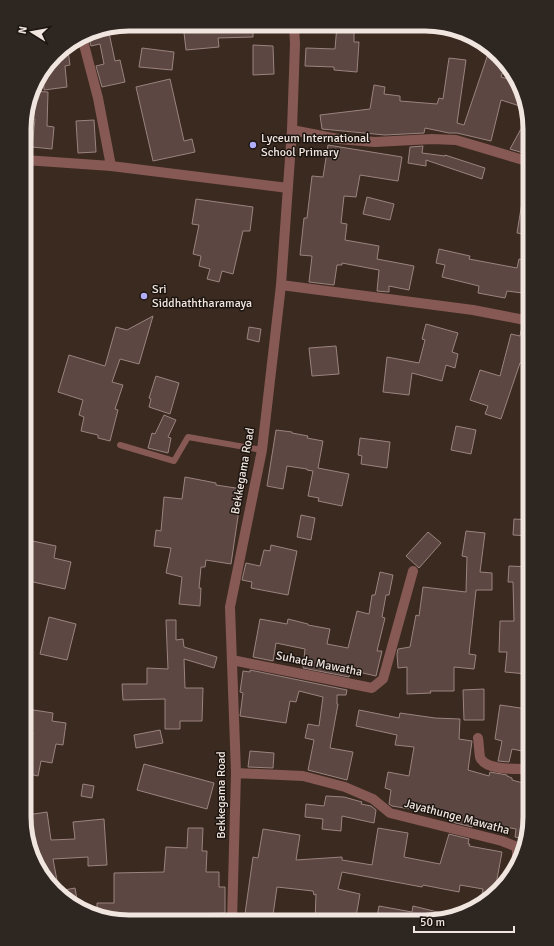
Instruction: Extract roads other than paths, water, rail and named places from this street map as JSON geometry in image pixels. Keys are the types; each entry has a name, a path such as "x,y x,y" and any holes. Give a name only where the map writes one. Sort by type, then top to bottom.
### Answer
{"street":[{"name":"Bekkegama Road","path":"232,915 236,773 230,607 262,450 281,284 292,130 294,31"},
{"path":"84,42 98,98 111,166"},
{"path":"292,130 338,139 375,142 432,139 456,140 523,160"},
{"path":"31,160 111,166 288,188"},
{"path":"281,284 473,310 523,320"},
{"name":"Suhada Mawatha","path":"232,660 372,688 383,679 412,571"},
{"path":"478,738 480,758 486,764 504,769 523,769"},
{"name":"Jayathunge Mawatha","path":"236,773 303,776 345,787 373,799 390,813 502,841 517,850"}],"lane":[{"path":"120,445 174,461 188,437 262,450"}],"place":[{"name":"Lyceum International School Primary","path":"253,145"},
{"name":"Sri Siddhaththaramaya","path":"144,296"}]}
